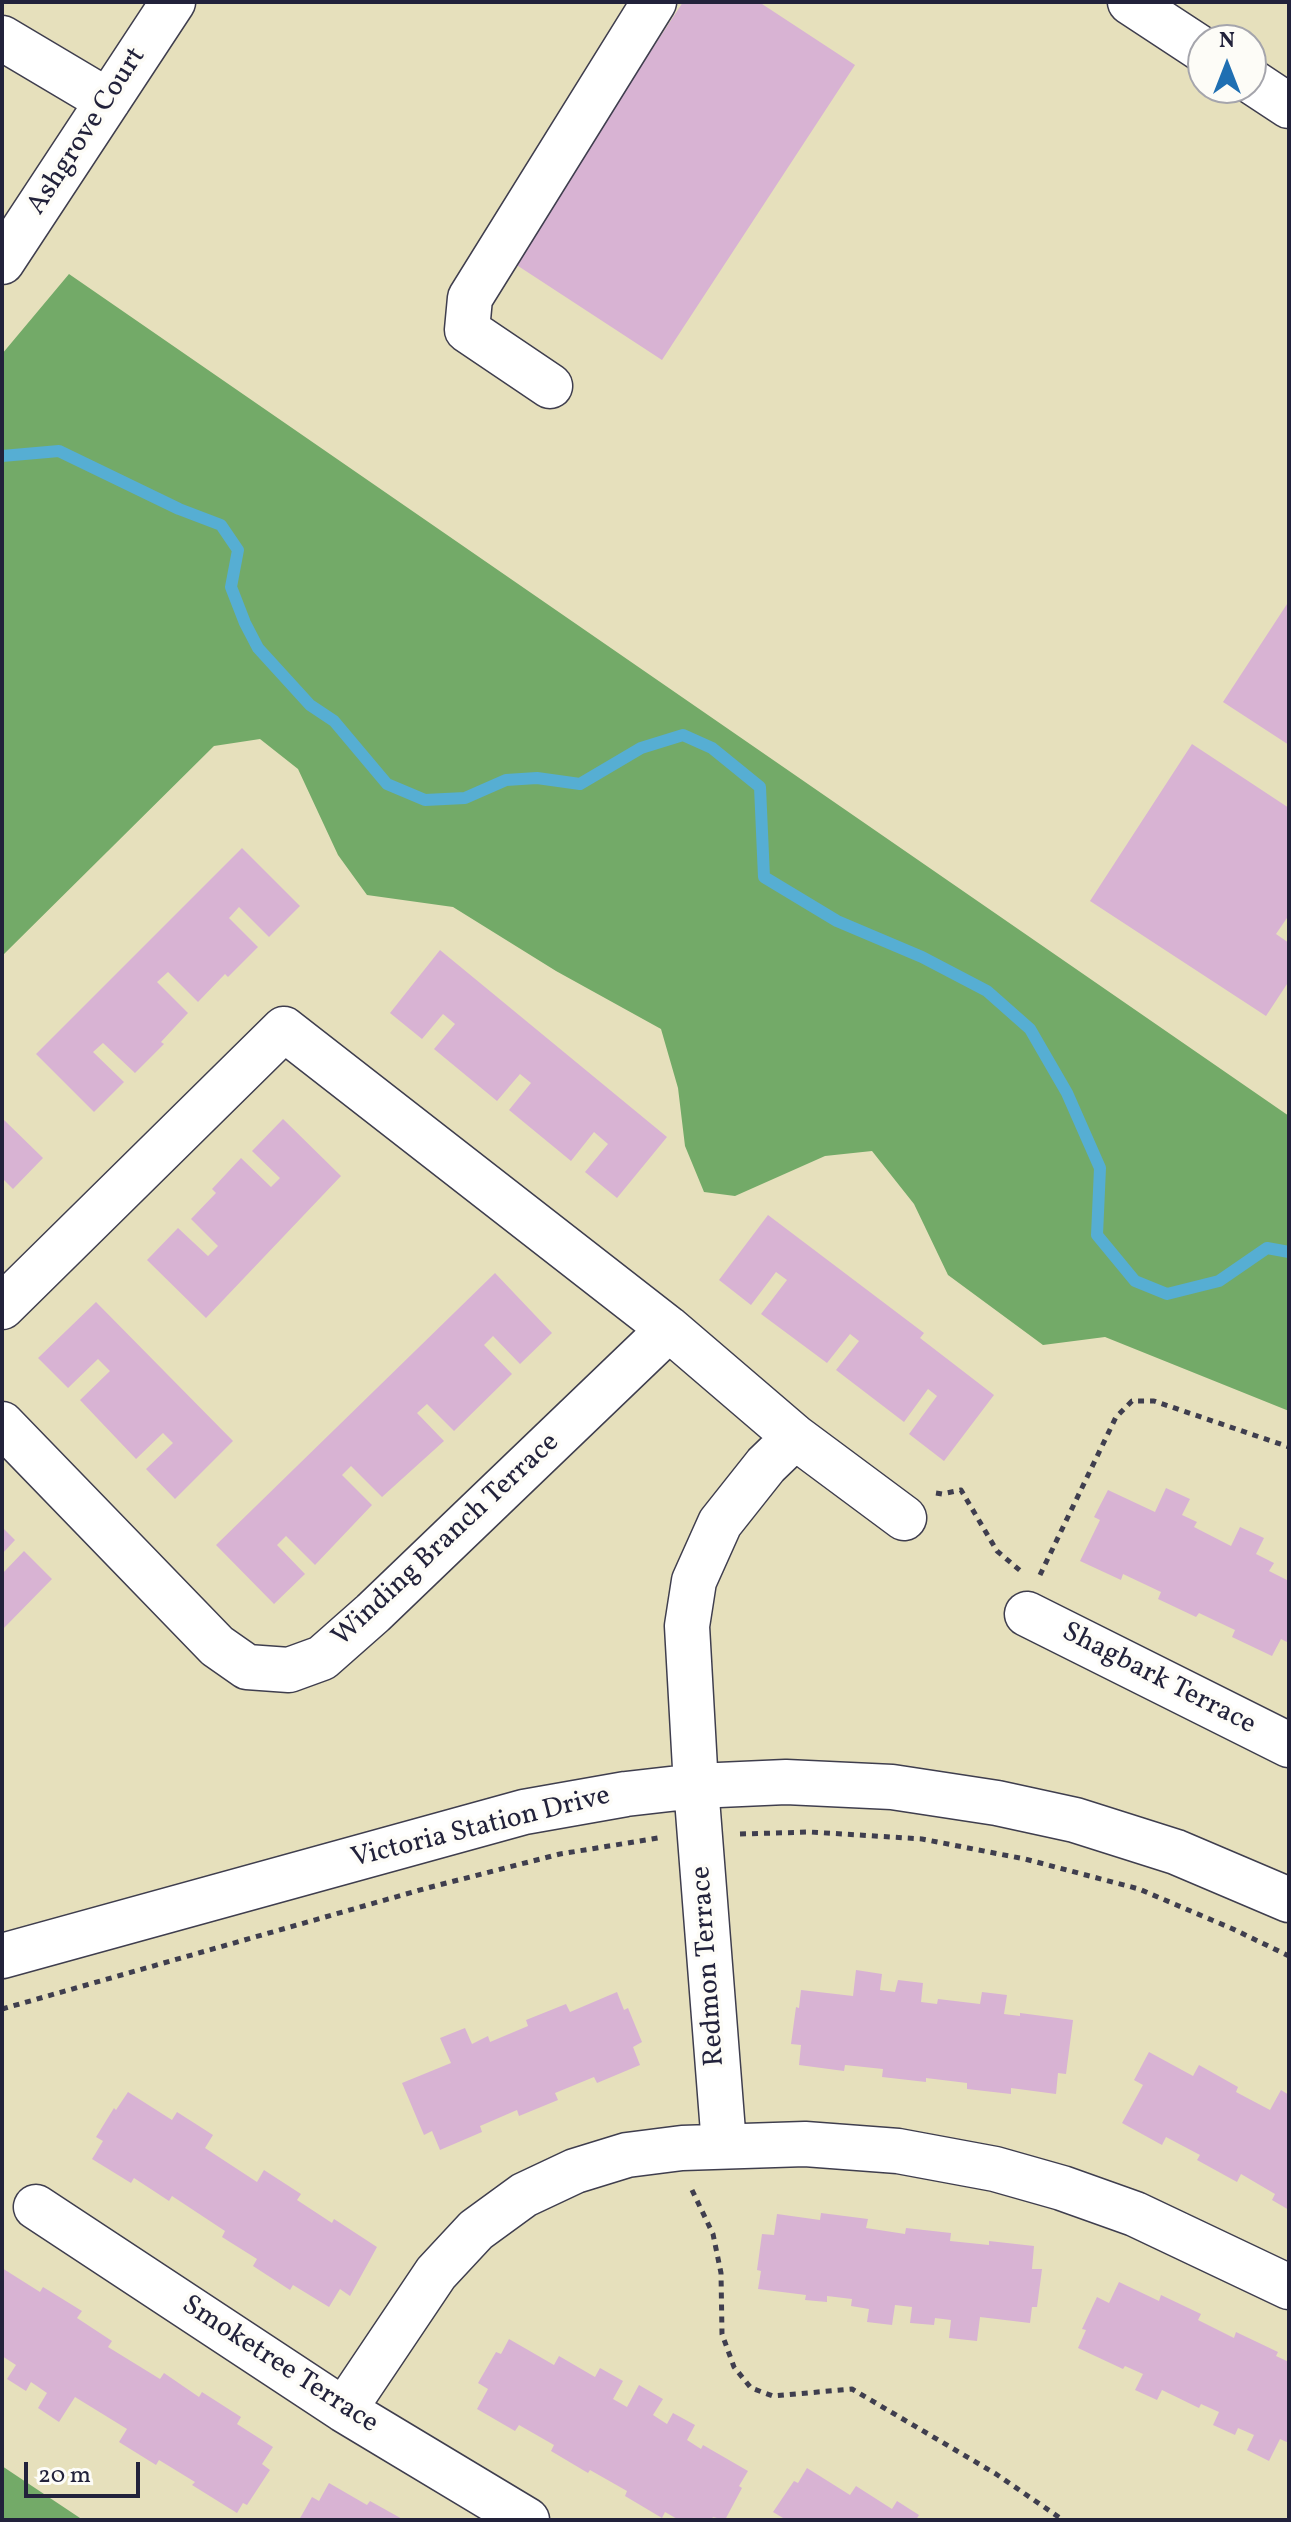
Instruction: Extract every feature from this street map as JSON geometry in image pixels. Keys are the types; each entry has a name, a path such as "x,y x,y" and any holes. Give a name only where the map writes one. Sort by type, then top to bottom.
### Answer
{"street":[{"name":"Ashgrove Court","path":"2,262 173,2"},
{"path":"550,386 467,330 470,298 654,2"},
{"path":"1130,2 1187,39"},
{"path":"2,38 108,101"},
{"path":"1267,92 1289,106"},
{"path":"2,1307 284,1029 669,1329 795,1437 900,1516"},
{"name":"Winding Branch Terrace","path":"2,1424 217,1646 247,1667 289,1670 322,1658 373,1613 669,1329"},
{"name":"Redmon Terrace","path":"703,2146 700,1834 687,1626 694,1581 720,1523 766,1465 795,1437"},
{"name":"Shagbark Terrace","path":"1030,1591 1289,1745"},
{"name":"Victoria Station Drive","path":"2,1956 524,1812 626,1794 696,1786 786,1782 892,1787 997,1803 1075,1820 1176,1852 1289,1900"},
{"path":"344,2410 436,2273 476,2230 524,2195 575,2171 627,2155 703,2146 805,2144 898,2151 995,2169 1062,2188 1135,2214 1289,2287"},
{"name":"Smoketree Terrace","path":"36,2207 344,2410 527,2520"}],"path":[{"path":"900,1516 920,1488 942,1494 961,1490 997,1551 1030,1591 1116,1417 1132,1401 1154,1401 1289,1447"},
{"path":"2,2009 427,1888 560,1854 640,1839 700,1834 810,1832 922,1839 1025,1859 1139,1889 1289,1956"},
{"path":"703,2146 684,2172 713,2234 721,2273 722,2334 734,2367 751,2388 773,2396 852,2389 996,2474 1063,2520"}],"green space":[{"path":"69,274 1289,1116 1289,1411 1105,1337 1043,1345 948,1275 914,1204 872,1151 825,1156 735,1196 704,1192 685,1146 678,1088 661,1029 556,971 453,907 367,895 338,855 298,769 260,739 214,746 2,956 2,354"},
{"path":"2,2466 83,2520 2,2520"}],"building":[{"path":"683,2 759,2 855,65 662,360 512,262"},
{"path":"1289,601 1289,745 1223,702"},
{"path":"1192,744 1289,808 1289,915 1276,934 1289,943 1289,981 1266,1016 1090,901"},
{"path":"242,848 300,906 269,937 239,907 229,918 258,947 198,1002 168,972 157,982 188,1013 161,1042 164,1044 135,1073 103,1043 93,1052 124,1082 94,1112 36,1054"},
{"path":"440,950 667,1137 617,1198 585,1172 608,1144 594,1132 571,1161 509,1110 531,1083 520,1074 497,1101 434,1049 455,1024 443,1014 422,1039 390,1013"},
{"path":"2,1118 43,1158 13,1189 2,1178"},
{"path":"283,1119 341,1176 206,1318 147,1260 178,1228 208,1256 218,1246 191,1219 216,1193 212,1189 241,1158 271,1187 280,1178 252,1151"},
{"path":"768,1215 924,1333 920,1338 994,1395 944,1461 909,1434 937,1396 928,1389 904,1422 836,1370 859,1341 850,1334 827,1363 761,1314 787,1280 776,1272 751,1305 719,1280"},
{"path":"495,1273 552,1333 520,1364 493,1336 484,1345 512,1374 454,1431 427,1404 417,1413 444,1441 382,1497 351,1466 342,1475 372,1505 315,1565 286,1536 277,1545 305,1574 274,1604 216,1545"},
{"path":"96,1302 233,1441 175,1499 146,1469 173,1443 163,1433 136,1459 80,1400 110,1371 98,1359 68,1388 38,1358"},
{"path":"1166,1488 1190,1499 1182,1515 1197,1522 1194,1527 1231,1546 1240,1527 1264,1538 1256,1554 1274,1563 1269,1571 1289,1581 1289,1643 1281,1639 1272,1656 1232,1637 1235,1630 1199,1613 1196,1617 1158,1599 1161,1592 1123,1574 1121,1580 1080,1561 1100,1520 1094,1517 1108,1490 1155,1512"},
{"path":"2,1527 15,1540 2,1554"},
{"path":"24,1551 52,1579 2,1630 2,1574"},
{"path":"856,1970 882,1974 880,1990 895,1992 898,1980 923,1983 921,2002 937,2004 938,1999 980,2004 982,1992 1007,1995 1004,2014 1073,2020 1066,2074 1058,2073 1056,2094 1011,2088 1011,2094 967,2089 967,2083 882,2077 883,2069 845,2065 844,2071 799,2065 801,2045 791,2044 801,1990 853,1996"},
{"path":"617,1992 624,2010 628,2008 642,2042 633,2047 640,2065 597,2083 594,2077 555,2093 558,2100 519,2116 517,2110 480,2126 482,2132 440,2150 432,2131 424,2135 402,2083 451,2063 440,2038 465,2028 472,2044 488,2036 490,2042 528,2026 526,2020 566,2004 570,2012"},
{"path":"1149,2052 1193,2076 1199,2065 1238,2087 1236,2092 1270,2110 1281,2090 1289,2095 1289,2210 1272,2200 1275,2194 1241,2174 1237,2182 1197,2160 1200,2155 1166,2137 1162,2145 1122,2123 1143,2085 1134,2080"},
{"path":"128,2092 172,2120 177,2112 213,2135 205,2148 257,2182 264,2170 301,2194 297,2200 377,2247 350,2296 340,2289 329,2307 293,2285 290,2290 253,2266 257,2259 222,2237 225,2231 172,2196 169,2201 134,2178 131,2183 92,2159 103,2141 96,2137"},
{"path":"821,2213 868,2219 866,2228 905,2234 906,2228 951,2233 950,2241 1034,2246 1032,2269 1042,2269 1037,2307 1032,2307 1030,2323 980,2317 977,2341 949,2338 951,2320 935,2318 934,2325 910,2323 912,2307 895,2305 892,2325 867,2322 869,2309 851,2306 852,2299 827,2296 827,2302 805,2300 806,2295 758,2289 762,2234 774,2235 777,2214 820,2220"},
{"path":"2,2268 40,2292 43,2287 82,2311 77,2318 112,2341 108,2347 160,2379 164,2373 199,2397 202,2392 241,2417 237,2424 273,2447 262,2464 270,2470 247,2505 243,2503 237,2513 159,2460 156,2465 119,2442 127,2429 75,2397 59,2422 38,2408 47,2393 31,2382 26,2391 7,2379 16,2365 2,2356"},
{"path":"1119,2282 1159,2301 1161,2295 1201,2314 1198,2320 1234,2338 1236,2332 1278,2352 1276,2356 1289,2362 1289,2443 1280,2439 1269,2461 1247,2450 1254,2435 1238,2428 1235,2435 1213,2425 1219,2412 1201,2404 1199,2408 1162,2390 1157,2400 1135,2390 1143,2374 1125,2366 1123,2369 1078,2348 1086,2330 1082,2329 1097,2297 1109,2303"},
{"path":"509,2339 554,2365 559,2356 595,2377 600,2368 623,2381 613,2399 627,2407 639,2385 663,2399 653,2415 667,2424 673,2413 695,2425 687,2440 701,2449 703,2445 748,2471 725,2520 713,2517 711,2520 679,2520 665,2512 662,2518 625,2496 627,2491 551,2451 554,2445 519,2425 515,2431 477,2409 488,2389 478,2383 496,2352 501,2354"},
{"path":"807,2468 850,2495 856,2486 892,2509 897,2501 919,2515 916,2520 781,2520 783,2518 773,2512"},
{"path":"329,2483 367,2505 370,2501 404,2520 299,2520 312,2497 319,2501"}],"waterway":[{"path":"2,456 59,451 179,509 221,525 238,550 231,587 258,648 310,705 334,721 387,784 425,800 465,798 506,780 537,778 580,784 641,748 683,735 712,748 760,787 764,877 837,921 922,957 987,991 1030,1029 1067,1093 1100,1168 1097,1235 1135,1281 1167,1294 1219,1281 1267,1248 1289,1252"}]}
